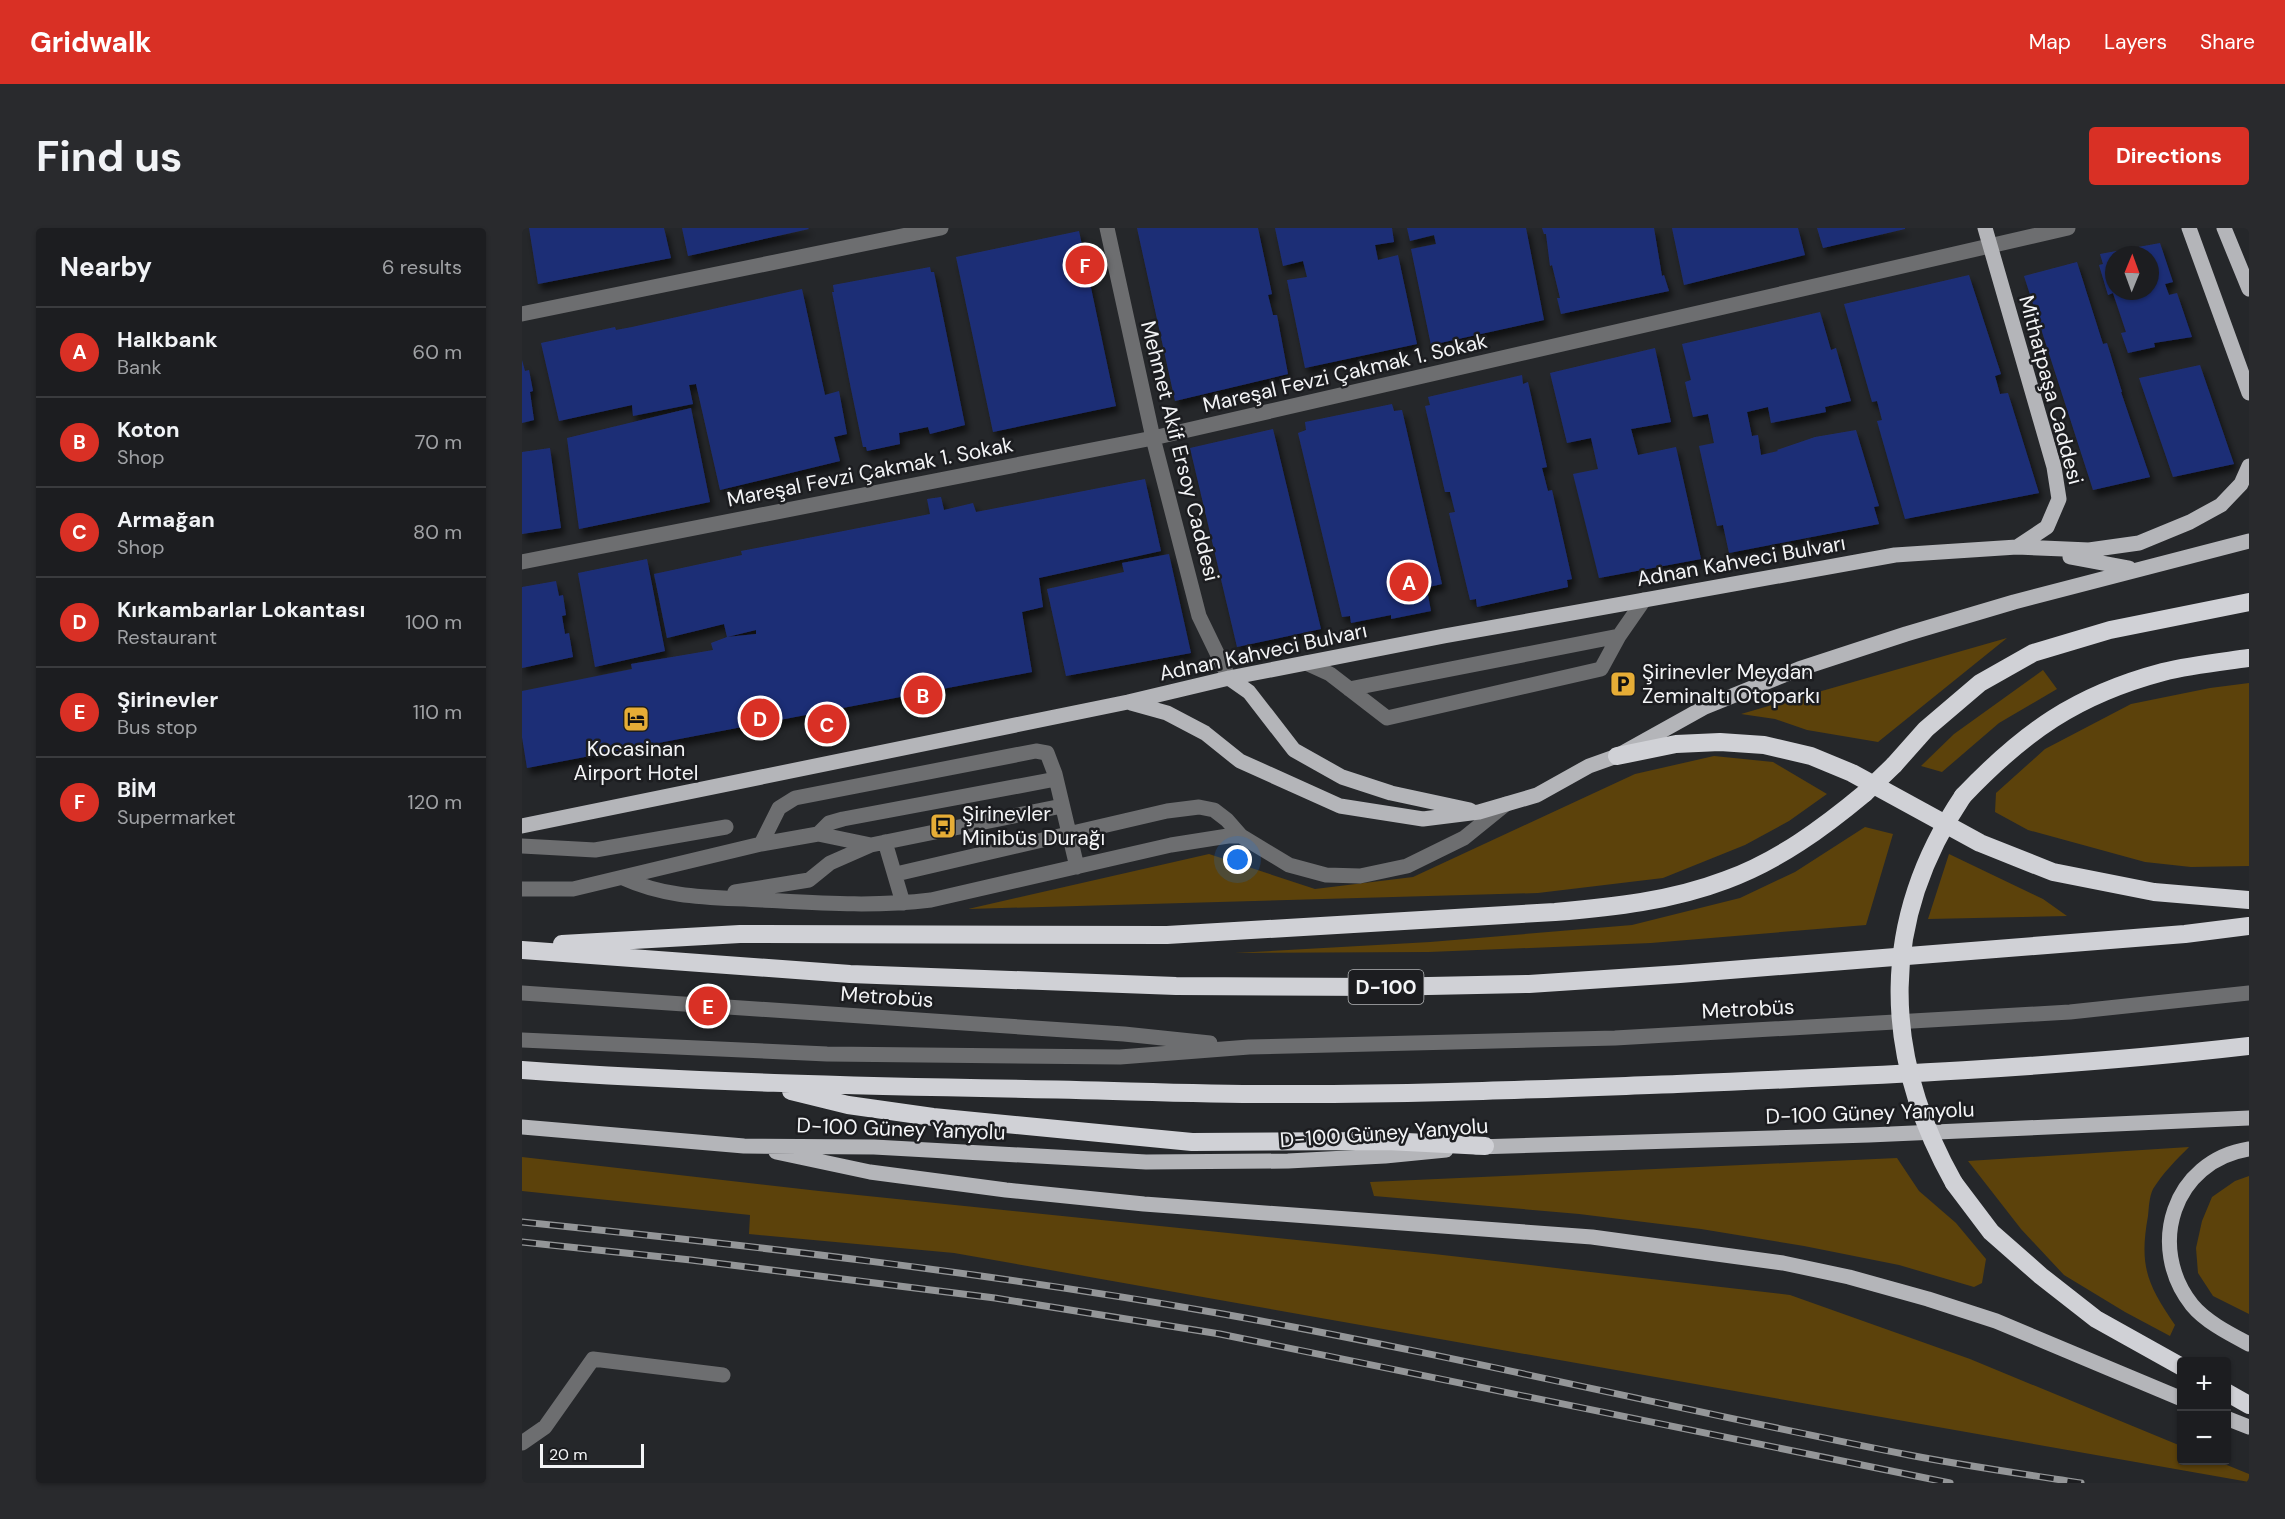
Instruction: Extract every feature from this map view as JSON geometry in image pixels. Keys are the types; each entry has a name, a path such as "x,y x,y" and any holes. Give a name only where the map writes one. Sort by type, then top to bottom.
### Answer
{"highway":[{"path":"522,948 740,934 1167,935 1555,912 1613,907 1671,896 1726,880 1769,860 1805,839 1865,793 1926,729 1980,683 2033,652 2110,630 2249,602"},
{"path":"2177,1365 2096,1319 2041,1276 1990,1232 1954,1183 1937,1153 1913,1092 1903,1047 1899,1009 1900,976 1904,943 1919,880 1935,842 1963,796 1996,761 2037,728 2076,705 2115,687 2164,672 2249,658"},
{"path":"1617,756 1676,744 1720,742 1764,745 1792,751 1852,773 1980,843 2054,872 2154,892 2249,900"},
{"name":"D-100","path":"522,948 850,974 996,981 1176,986 1392,987 1529,984 1692,974 2174,935 2249,926"},
{"path":"522,1070 751,1082 1267,1094 1425,1093 1996,1069 2249,1046"},
{"path":"751,1082 848,1105 991,1123 1192,1142 1387,1141 1485,1146"},
{"path":"2231,1395 2249,1405"}],"main road":[{"name":"Mithatpaşa Caddesi","path":"1985,228 2054,467 2059,499 2047,527 2017,547"},
{"path":"2188,228 2249,393"},
{"path":"2224,228 2249,289"},
{"path":"2017,547 2089,550 2139,543 2190,522 2221,505 2241,484 2249,466"},
{"path":"1128,702 1167,713 1204,733 1240,761 1340,806 1423,819 1479,812 1537,795 1589,766 1617,756 1705,707 1799,669 1928,627 2135,569 2249,541"},
{"path":"2017,547 2135,569"},
{"name":"Adnan Kahveci Bulvarı","path":"522,826 1128,702 1229,678 1306,663 1895,555 2017,547"},
{"path":"1229,678 1249,692 1294,750 1342,777 1391,793 1479,812"},
{"name":"D-100 Güney Yanyolu","path":"522,1127 744,1146 874,1147 1146,1162 1218,1162 1385,1156 1485,1146 1857,1135 2249,1118"},
{"path":"744,1146 870,1172 1006,1190 1144,1204 1592,1237 1783,1263 1894,1289 1996,1321 2177,1397"},
{"path":"2249,1149 2236,1151 2214,1162 2192,1180 2183,1191 2174,1211 2168,1237 2170,1258 2180,1283 2193,1305 2230,1334 2249,1344"},
{"path":"2231,1420 2249,1428"}],"street":[{"path":"522,314 941,228"},
{"name":"Mehmet Akif Ersoy Caddesi","path":"1107,228 1153,438 1199,615 1229,678"},
{"name":"Mareşal Fevzi Çakmak 1. Sokak","path":"522,562 1153,438 2068,228"},
{"path":"1306,663 1319,668 1387,718 1601,669 1619,636 1644,600"},
{"path":"1349,689 1619,636"},
{"path":"761,844 779,808 795,798 1035,751 1047,753 1056,779 1077,867"},
{"path":"818,834 829,822 1056,779"},
{"path":"896,874 1069,832 1167,811 1199,807 1214,810 1227,820 1241,836 1289,865 1326,875 1360,876 1407,866 1464,838 1506,804"},
{"path":"706,897 809,880 830,863 878,843 1062,806"},
{"path":"522,846 595,850 726,827"},
{"path":"522,889 573,889 761,844 818,834 878,843"},
{"path":"623,878 651,890 706,897 837,904 903,903 931,900 1171,845 1241,836"},
{"path":"878,843 896,874 903,903"},
{"name":"Metrobüs","path":"522,993 1124,1034 1249,1047"},
{"name":"Metrobüs","path":"522,1040 850,1054 1120,1057 1249,1047 1626,1038 2070,1012 2249,993"},
{"path":"522,1443 545,1427 593,1359 723,1375"}],"shaded area":[{"path":"2007,638 1878,742 1807,730 1775,719 1741,714"},
{"path":"2043,670 2057,689 1999,723 1942,772 1921,766 1954,734"},
{"path":"2249,683 2249,866 2191,867 2145,862 2028,830 1995,812 1996,793 2045,749 2131,704 2210,688"},
{"path":"1714,756 1773,762 1827,794 1789,821 1745,845 1663,878 1538,893 968,909 1209,854 1315,889 1413,877 1635,774"},
{"path":"1865,827 1893,834 1866,925 1651,943 1429,952 1235,953 1430,942 1632,925 1740,898 1795,872"},
{"path":"1949,854 2043,899 2067,916 1928,919"},
{"path":"2189,1147 2165,1172 2153,1189 2145,1233 2145,1262 2148,1274 2158,1298 2175,1325 2170,1336 2064,1275 2021,1229 1968,1161"},
{"path":"522,1157 819,1191 1434,1254 1790,1295 1970,1359 2177,1444 2177,1465 2227,1465 2249,1474 2249,1482 954,1253 749,1234 750,1215 522,1191"},
{"path":"1897,1158 1919,1191 1956,1223 1986,1259 1982,1283 1974,1287 1899,1265 1701,1229 1579,1214 1374,1196 1370,1182"},
{"path":"2249,1176 2249,1314 2213,1296 2198,1273 2196,1248 2202,1221 2212,1197 2235,1181"}],"building":[{"path":"529,228 664,228 671,258 538,284"},
{"path":"682,228 808,228 809,229 688,256"},
{"path":"1137,228 1258,228 1272,294 1268,295 1273,315 1277,315 1288,374 1175,401"},
{"path":"1275,228 1392,228 1394,242 1375,245 1378,260 1398,255 1417,344 1305,368 1287,280 1307,277 1303,261 1283,266"},
{"path":"1407,228 1526,228 1544,320 1431,345 1411,249 1436,244 1434,235 1410,241"},
{"path":"1542,228 1654,228 1662,276 1664,275 1669,291 1561,314 1557,298 1560,298 1552,265 1550,266 1546,234"},
{"path":"1672,228 1798,228 1805,255 1684,285"},
{"path":"1817,228 1905,228 1905,229 1823,248"},
{"path":"1079,231 1116,406 993,432 956,257"},
{"path":"2160,243 2173,282 2165,284 2169,295 2177,293 2192,337 2154,343 2155,347 2128,353 2121,333 2126,332 2115,300 2159,300 2159,246 2144,246"},
{"path":"2105,253 2105,285 2099,265 2103,264 2100,254"},
{"path":"2077,262 2103,344 2107,343 2150,477 2093,490 2024,276"},
{"path":"930,267 931,272 934,272 965,425 930,434 928,427 899,433 900,444 867,451 866,447 863,447 851,389 832,292 834,292 833,285"},
{"path":"1969,275 2001,374 1995,376 2000,394 2008,393 2039,493 1905,519 1877,421 1882,420 1877,401 1872,402 1844,304"},
{"path":"802,289 825,395 839,391 847,434 834,437 840,461 720,490 696,384 689,385 693,404 633,416 632,405 559,421 541,343 615,327 616,330 632,327"},
{"path":"1820,312 1831,350 1836,348 1851,401 1825,407 1826,412 1771,423 1768,407 1747,412 1752,436 1758,435 1761,455 1815,437 1856,430 1879,506 1874,507 1879,524 1729,553 1723,525 1717,526 1699,446 1714,443 1708,414 1693,417 1685,382 1691,380 1682,344"},
{"path":"1655,348 1671,422 1631,429 1638,455 1676,447 1701,559 1599,578 1573,474 1598,469 1591,438 1567,443 1550,373"},
{"path":"522,360 525,371 529,370 533,391 530,392 534,420 522,423"},
{"path":"2200,365 2234,464 2173,477 2139,378"},
{"path":"1522,375 1523,384 1528,382 1547,467 1542,468 1548,491 1552,490 1572,579 1567,580 1568,587 1477,607 1476,599 1470,600 1449,513 1455,512 1450,492 1445,492 1425,406 1430,405 1428,397"},
{"path":"1392,404 1394,411 1402,410 1442,584 1429,587 1427,590 1431,611 1391,619 1391,615 1351,623 1350,616 1342,617 1298,433 1306,430 1305,422"},
{"path":"691,408 710,502 579,529 567,438"},
{"path":"1273,429 1321,629 1237,647 1190,448"},
{"path":"550,448 561,528 522,534 522,452"},
{"path":"1145,479 1161,551 1039,578 1043,607 1022,612 1032,672 527,768 522,737 522,691 632,669 631,664 713,650 711,643 727,637 724,624 667,638 654,574 742,555 741,551 930,514 927,499 941,497 944,510 973,503 976,512","holes":["756,630 756,634 727,637"]},
{"path":"1169,554 1191,653 1066,676 1047,589 1124,572 1122,563"},
{"path":"647,559 665,651 595,667 578,573"},
{"path":"556,581 559,596 563,595 566,615 562,616 565,634 569,633 573,657 522,668 522,587"}],"railway":[{"path":"522,1222 961,1273 1136,1299 1395,1347 1909,1455 2081,1483"},
{"path":"522,1242 691,1260 995,1298 1220,1334 1950,1483"}],"place":[{"name":"BİM","path":"1085,265"},
{"name":"Halkbank","path":"1409,582"},
{"name":"Şirinevler Meydan Zeminaltı Otoparkı","path":"1623,684"},
{"name":"Koton","path":"923,695"},
{"name":"Kırkambarlar Lokantası","path":"760,718"},
{"name":"Kocasinan Airport Hotel","path":"636,719"},
{"name":"Armağan","path":"827,724"},
{"name":"Şirinevler Minibüs Durağı","path":"943,826"},
{"name":"Şirinevler","path":"708,1006"}]}
